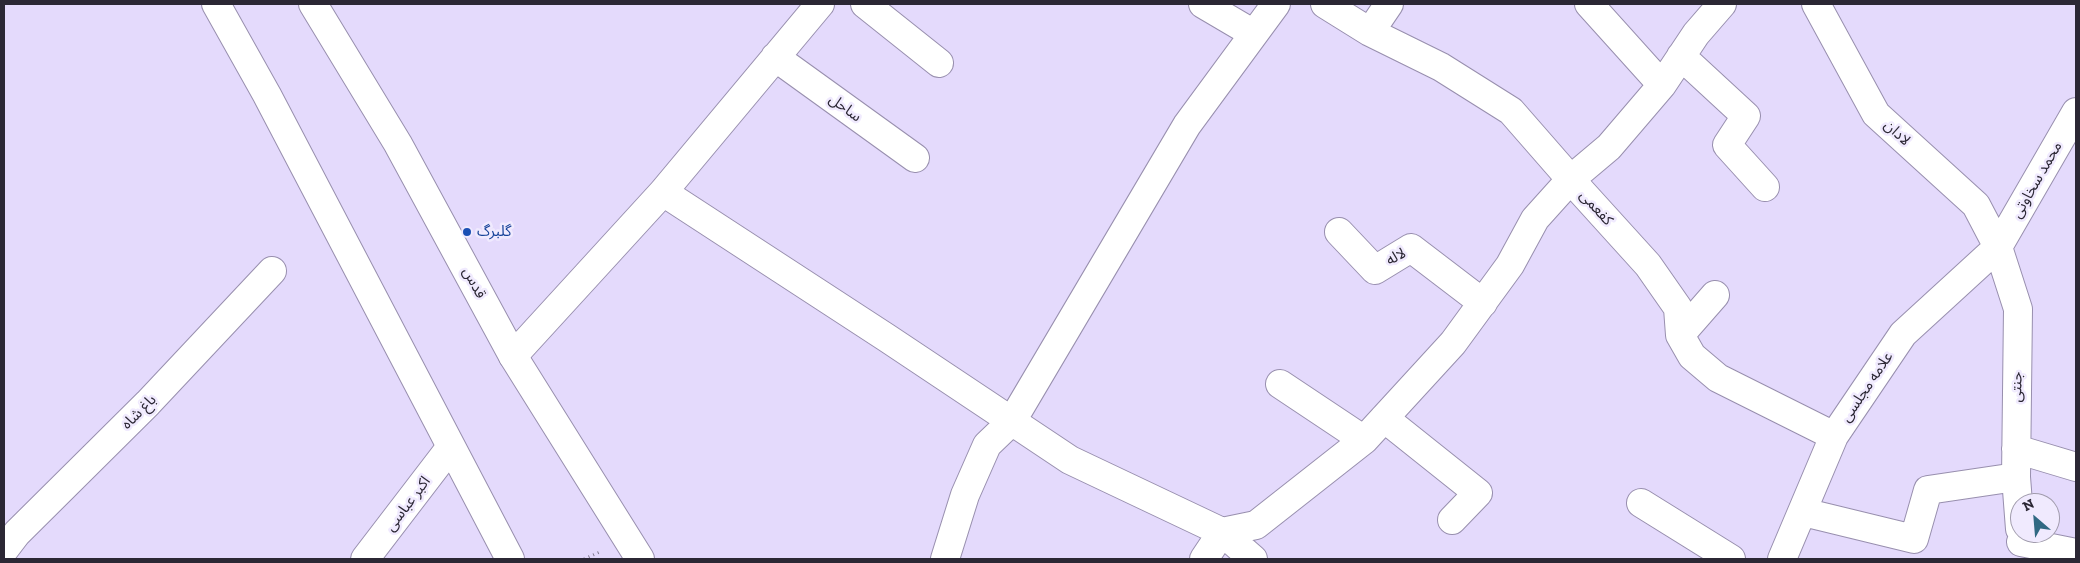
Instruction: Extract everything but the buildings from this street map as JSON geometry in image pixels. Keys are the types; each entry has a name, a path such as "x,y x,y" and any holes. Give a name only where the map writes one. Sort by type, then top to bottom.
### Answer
{"street":[{"path":"216,4 267,95 450,448 510,559"},
{"name":"قدس","path":"313,4 398,144 513,356 640,559"},
{"path":"513,356 663,192 820,4"},
{"path":"865,4 939,63"},
{"path":"1203,4 1254,34"},
{"path":"945,559 965,495 987,445 1012,421 1187,125 1276,4"},
{"name":"کفعمی","path":"1324,4 1370,32 1441,67 1511,111 1648,265 1678,308 1680,335 1692,356 1718,378 1834,436"},
{"path":"1370,32 1389,4"},
{"path":"1588,4 1662,85"},
{"path":"1204,559 1222,532 1256,525 1364,440 1453,343 1510,265 1535,218 1571,179 1610,147 1662,85 1696,34 1722,4"},
{"name":"لادان","path":"1824,7 1876,114 1976,205 1998,247"},
{"path":"1681,56 1746,116 1727,145 1765,186"},
{"name":"ساحل","path":"776,57 916,158"},
{"name":"محمد سخاوتی","path":"1998,247 2068,146 2076,112"},
{"path":"663,192 1070,460 1222,532 1252,559"},
{"name":"لاله","path":"1339,232 1375,270 1411,248 1483,303"},
{"name":"علامه مجلسی","path":"1782,559 1804,512 1834,436 1903,334 1998,247"},
{"name":"جنتی","path":"1998,247 2018,308 2017,493"},
{"name":"باغ شاه","path":"4,550 18,533 148,403 272,272"},
{"path":"1680,335 1715,295"},
{"path":"1280,384 1364,440"},
{"path":"1384,418 1478,494 1452,520"},
{"name":"اکبر عباسی","path":"365,559 450,448"},
{"path":"2016,449 2076,467"},
{"path":"1804,512 1914,539 1928,490 2016,477"},
{"path":"1641,503 1730,559"},
{"path":"2030,543 2076,553"}],"place":[{"name":"گلبرگ","path":"467,232"}]}
